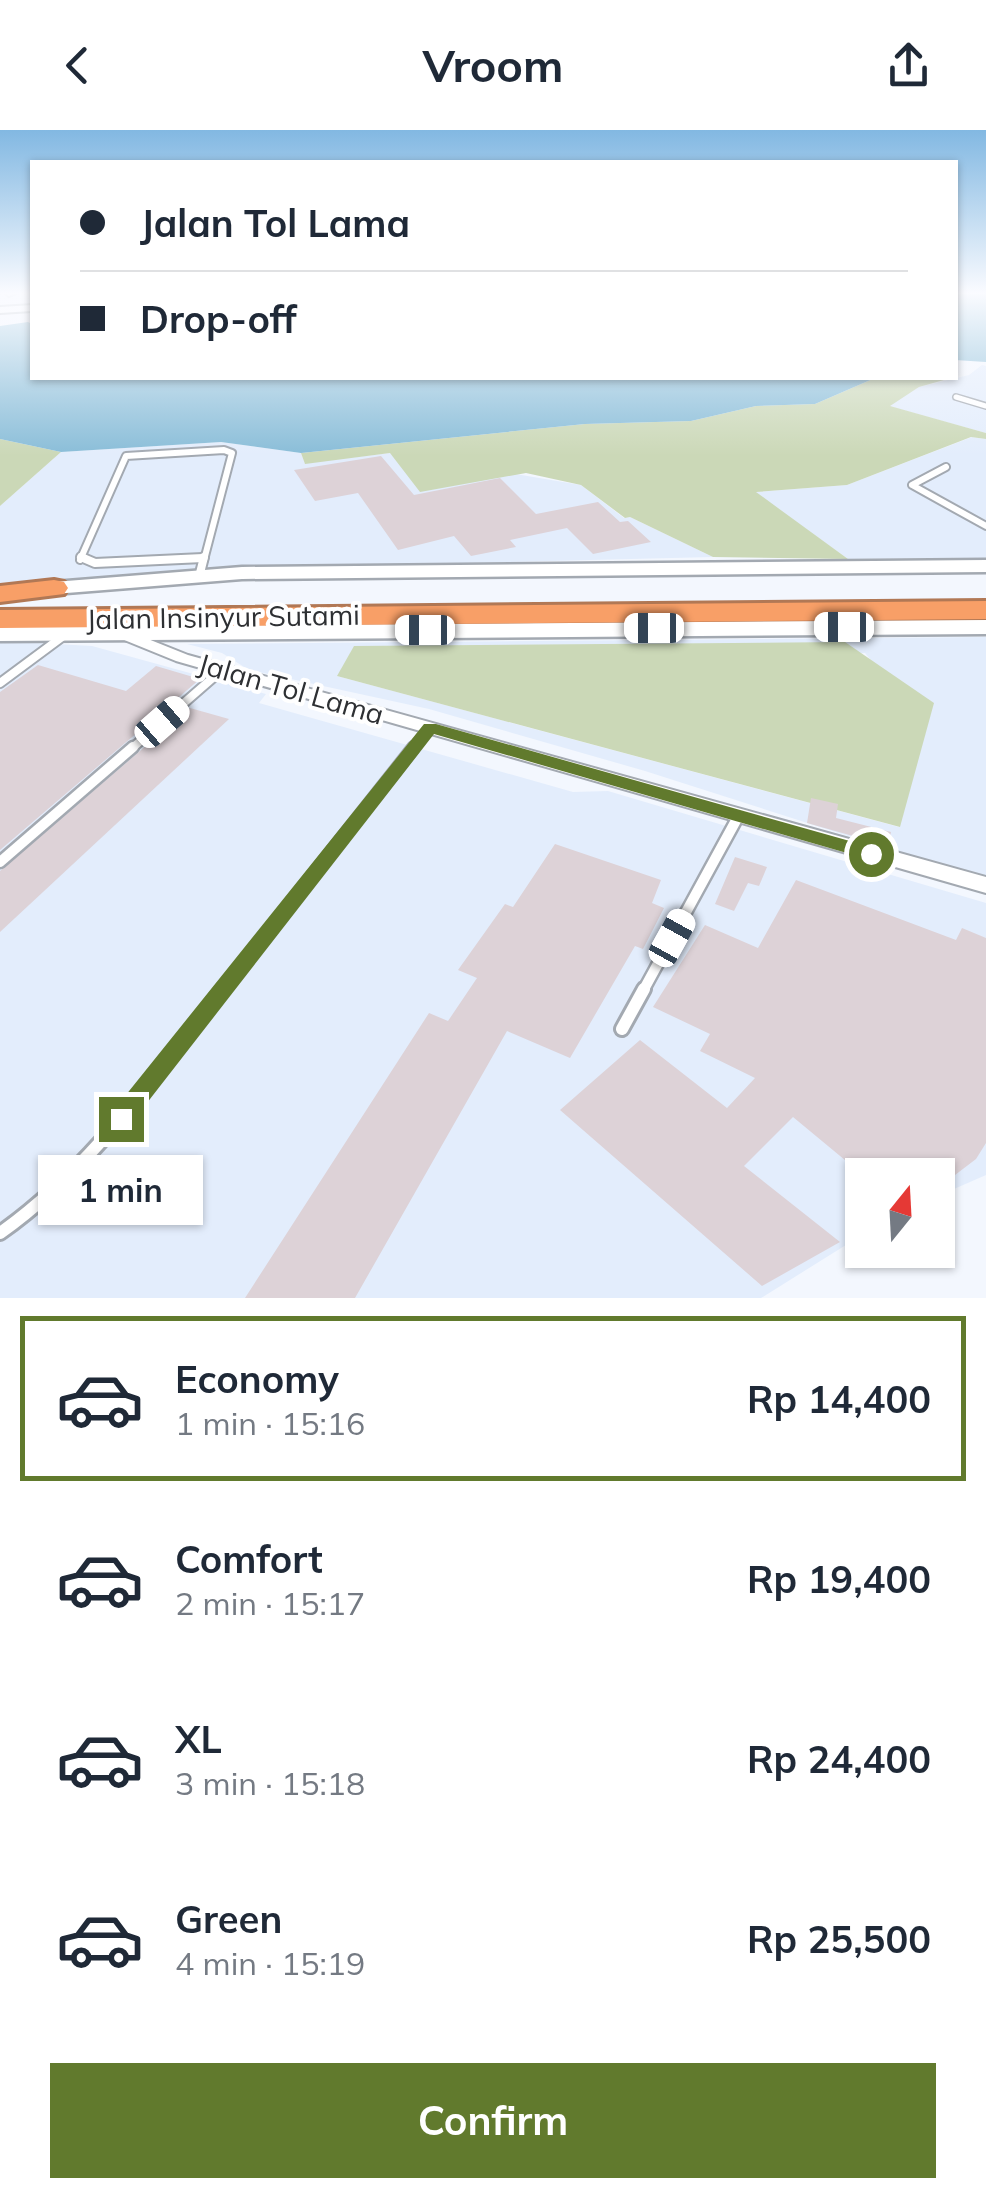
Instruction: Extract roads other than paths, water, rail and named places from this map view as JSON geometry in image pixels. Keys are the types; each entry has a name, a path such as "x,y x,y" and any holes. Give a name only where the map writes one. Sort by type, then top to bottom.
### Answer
{"highway":[{"path":"0,592 54,588"},
{"name":"Jalan Insinyur Sutami","path":"0,604 986,596"},
{"name":"Jalan Insinyur Sutami","path":"0,619 986,610"}],"street":[{"path":"54,588 201,568 258,573 986,566"},
{"path":"0,634 986,627"},
{"name":"Jalan Tol Lama","path":"118,632 182,658 986,885"}],"lane":[{"path":"956,397 986,406"},
{"path":"207,451 232,454 201,568 80,560 126,456 207,451"},
{"path":"946,467 912,485 986,526"},
{"path":"0,683 69,633"},
{"path":"0,862 223,669"},
{"path":"0,1233 47,1200 96,1149 430,728"},
{"path":"622,1029 739,815"}],"water":[{"path":"0,347 30,347 30,380 870,380 815,404 756,406 691,421 585,424 301,453 221,442 61,452 0,439"},
{"path":"958,347 986,347 986,362 958,360"}]}
